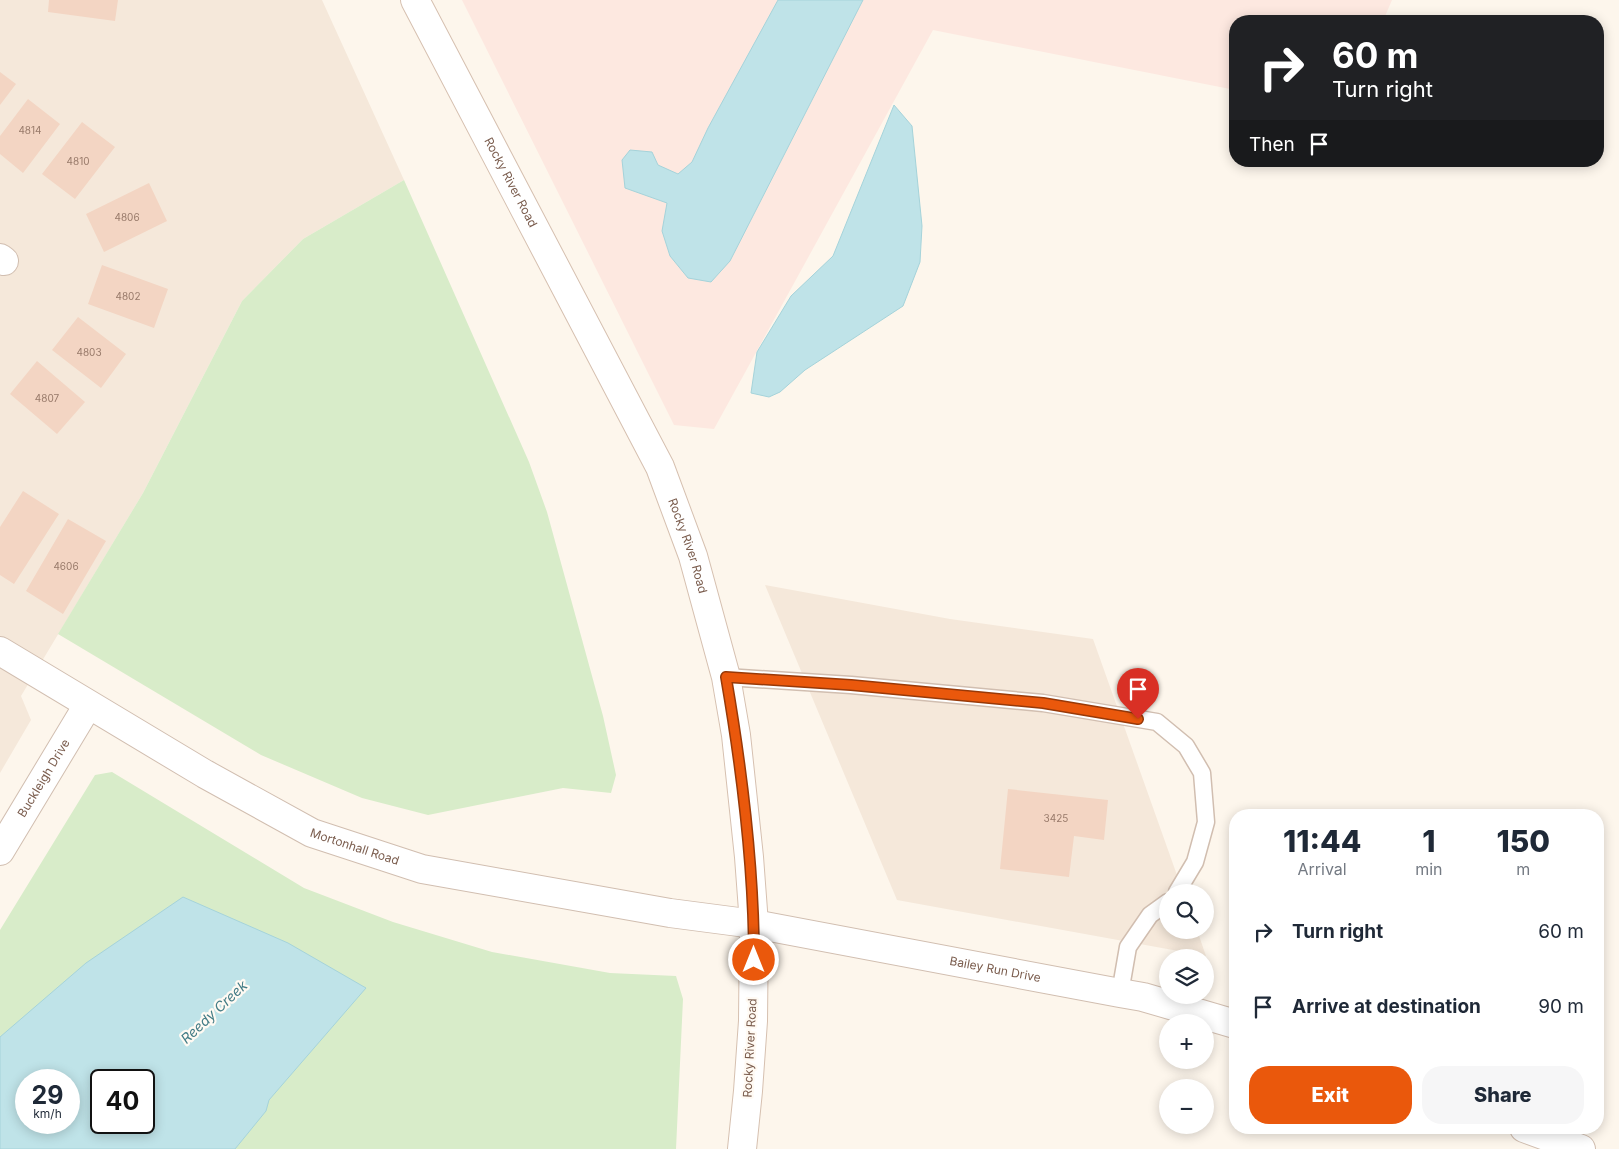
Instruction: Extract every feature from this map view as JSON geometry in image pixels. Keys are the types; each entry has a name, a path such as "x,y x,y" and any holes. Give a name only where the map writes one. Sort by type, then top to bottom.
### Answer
{"street":[{"name":"Rocky River Road","path":"415,0 660,468 693,556 726,677 736,735 749,857 754,924 753,1021 742,1149"},
{"name":"Mortonhall Road","path":"0,651 205,774 312,832 422,869 670,913 754,924"},
{"name":"Buckleigh Drive","path":"0,851 88,705"},
{"name":"Bailey Run Drive","path":"754,924 1143,997 1229,1022"},
{"path":"1540,1134 1581,1149"}],"lane":[{"path":"726,677 851,685 1043,703 1157,722 1186,746 1202,773 1206,822 1195,862 1182,884"},
{"path":"1120,993 1128,947 1150,915 1159,908"}],"shaded area":[{"path":"0,0 322,0 404,180 303,239 242,301 143,493 21,696 31,720 0,773"},
{"path":"462,0 1392,0 1386,15 1229,15 1229,89 933,30 714,429 674,425"},
{"path":"765,585 950,619 1093,639 1180,884 1159,884 1159,939 1200,939 1204,949 1167,949 897,900"}],"green space":[{"path":"404,180 529,462 547,512 603,716 616,775 611,793 563,788 428,815 362,798 261,755 58,634 143,493 242,301 303,239"},
{"path":"112,772 304,888 393,922 492,952 610,973 676,976 683,999 676,1149 0,1149 0,930 95,775"}],"water":[{"path":"778,0 863,0 730,261 711,282 688,278 670,256 662,231 667,203 625,188 622,160 630,150 652,152 658,165 678,174 692,162 708,128"},
{"path":"894,105 912,126 922,226 920,262 903,306 805,370 780,392 769,397 751,393 757,352 791,296 833,256"},
{"name":"Reedy Creek","path":"183,897 288,943 366,988 269,1100 266,1111 235,1149 0,1149 0,1037 86,963"}],"building":[{"path":"49,0 118,0 115,21 48,12"},
{"path":"0,72 16,84 0,105"},
{"path":"28,99 60,124 23,173 0,154 0,136"},
{"path":"82,122 115,147 75,199 42,174"},
{"path":"149,183 167,221 104,252 86,214"},
{"path":"102,265 168,289 154,328 88,304"},
{"path":"78,317 126,354 101,388 52,350"},
{"path":"37,361 85,402 57,434 10,394"},
{"path":"23,491 59,514 14,584 0,575 0,527"},
{"path":"68,519 106,541 63,614 26,591"},
{"path":"1008,789 1108,800 1104,840 1074,836 1069,877 1000,869"}],"route":[{"path":"754,960 754,924 749,857 736,735 726,677 851,685 1043,703 1138,719"}]}
